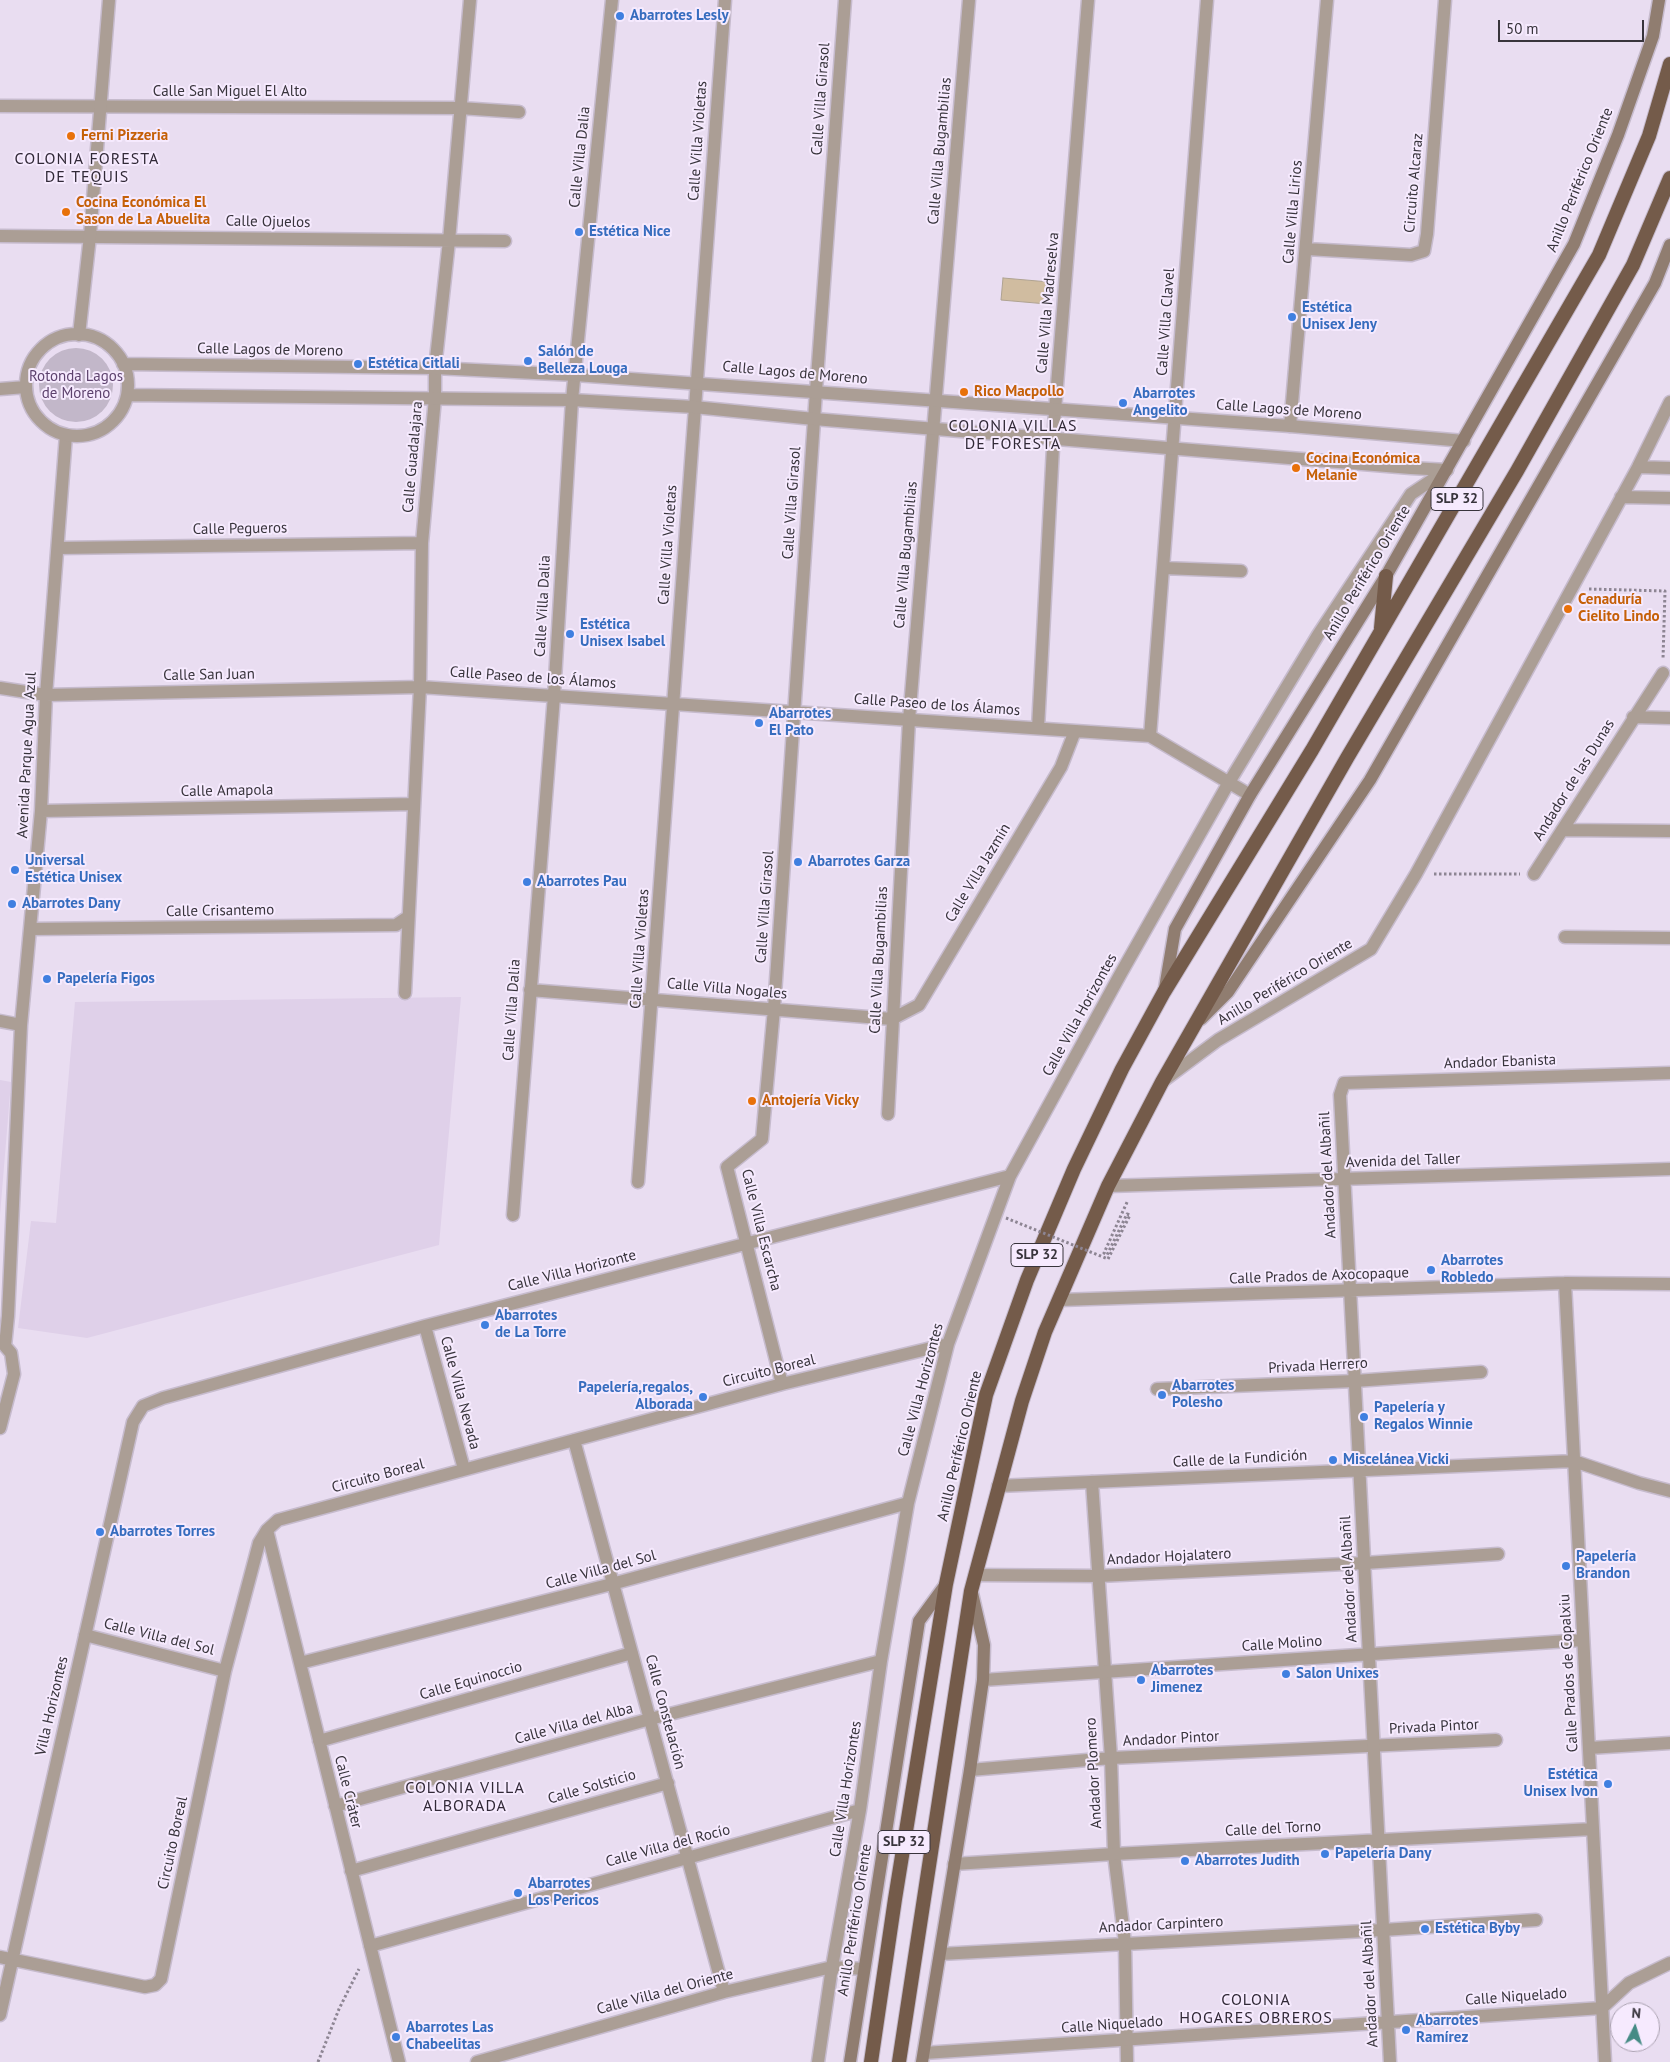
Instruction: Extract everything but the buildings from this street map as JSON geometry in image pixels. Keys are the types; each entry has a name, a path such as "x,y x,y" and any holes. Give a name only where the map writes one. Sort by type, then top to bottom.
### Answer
{"highway":[{"name":"Anillo Periférico Oriente","path":"871,2062 946,1584 986,1395 1027,1280 1074,1169 1122,1069 1164,992 1312,750 1599,255 1649,136 1670,64"},
{"name":"Anillo Periférico Oriente","path":"899,2062 971,1591 1022,1401 1045,1332 1108,1186 1162,1082 1347,758 1517,471 1633,265 1670,178"},
{"path":"1380,632 1386,576"}],"main road":[{"name":"Anillo Periférico Oriente","path":"1164,992 1175,929 1250,795 1386,576 1574,244 1618,135 1653,36 1659,0"},
{"name":"Anillo Periférico Oriente","path":"1196,1024 1228,992 1370,780 1655,283 1670,245"},
{"name":"Anillo Periférico Oriente","path":"850,2062 918,1621 946,1584"},
{"name":"Anillo Periférico Oriente","path":"923,2057 983,1680 984,1645 971,1591"}],"street":[{"path":"79,335 90,236 109,0"},
{"name":"Calle Guadalajara","path":"406,993 420,687 422,543 435,398 435,368 449,241 470,0"},
{"name":"Calle Villa Dalia","path":"513,1216 554,696 572,400 612,0"},
{"name":"Calle Villa Violetas","path":"638,1182 725,0"},
{"name":"Calle Villa Girasol","path":"774,1009 814,419 845,0"},
{"name":"Calle Villa Bugambilias","path":"888,1114 909,720 969,0"},
{"name":"Calle Villa Madreselva","path":"1038,728 1055,410 1088,0"},
{"name":"Calle Villa Clavel","path":"1150,736 1207,0"},
{"name":"Calle Villa Lirios","path":"1290,426 1327,0"},
{"name":"Circuito Alcaraz","path":"1306,249 1411,255 1424,251 1427,234 1445,0"},
{"name":"Calle San Miguel El Alto","path":"0,106 100,108 460,108 519,112"},
{"name":"Calle Ojuelos","path":"0,236 505,241"},
{"path":"79,335 93,337 116,352 123,364 128,380 127,395 121,410 111,423 98,432 82,436 66,435 50,429 37,418 29,403 26,387 28,370 35,356 48,344 63,336 79,335"},
{"name":"Calle Lagos de Moreno","path":"123,364 435,368 575,374 1290,426 1464,441"},
{"path":"0,389 26,387"},
{"path":"127,395 572,400 694,407 814,419 1447,470"},
{"name":"Anillo Periférico Oriente","path":"1162,1082 1218,1040 1371,949 1416,874 1638,468 1670,402"},
{"name":"Avenida Parque Agua Azul","path":"2,1345 8,1316 22,1025 41,811 46,695 66,435"},
{"path":"1638,468 1670,468"},
{"name":"Calle Villa Horizontes","path":"818,2062 832,1967 860,1810 881,1661 908,1503 948,1344 1010,1176 1120,975 1228,784 1318,635 1411,494 1447,470"},
{"path":"1621,497 1670,498"},
{"name":"Calle Pegueros","path":"58,548 422,543"},
{"path":"1163,568 1242,571"},
{"name":"Andador de las Dunas","path":"1534,874 1663,673"},
{"name":"Calle Paseo de los Álamos","path":"420,687 1150,736 1228,784 1250,795"},
{"name":"Calle San Juan","path":"0,688 46,695 420,687"},
{"path":"1633,717 1670,718"},
{"name":"Calle Villa Jazmín","path":"892,1019 919,1004 1061,767 1075,730"},
{"name":"Calle Amapola","path":"41,811 414,804"},
{"path":"1562,830 1670,831"},
{"name":"Calle Crisantemo","path":"31,930 396,925 408,917"},
{"path":"1565,937 1670,938"},
{"name":"Calle Villa Nogales","path":"530,990 892,1019"},
{"name":"Calle Villa Escarcha","path":"774,1009 762,1139 727,1167 782,1384"},
{"path":"0,1021 22,1025"},
{"name":"Andador Ebanista","path":"1340,1095 1344,1083 1670,1073"},
{"name":"Andador del Albañil","path":"1340,1095 1390,2062"},
{"name":"Avenida del Taller","path":"1108,1186 1670,1169"},
{"name":"Calle Villa Horizonte","path":"143,1406 162,1398 425,1326 1010,1176"},
{"name":"Calle Prados de Axocopaque","path":"1060,1300 1565,1283 1670,1284"},
{"name":"Calle Prados de Copalxiu","path":"1565,1283 1605,2062"},
{"name":"Calle Villa Nevada","path":"425,1326 464,1469"},
{"name":"Circuito Boreal","path":"6,1958 145,1987 155,1985 161,1978 225,1671 259,1544 267,1530 278,1520 782,1384 948,1344"},
{"path":"0,1428 14,1374 12,1353 2,1345"},
{"name":"Privada Herrero","path":"1157,1389 1355,1381 1481,1372"},
{"name":"Villa Horizontes","path":"0,2015 6,1958 85,1635 133,1422 143,1406"},
{"name":"Calle Constelación","path":"574,1440 724,1992"},
{"path":"1574,1461 1639,1483 1670,1491"},
{"name":"Calle de la Fundición","path":"998,1486 1574,1461"},
{"name":"Andador Plomero","path":"1092,1482 1111,1758 1114,1854 1125,1943 1126,2062"},
{"name":"Calle Villa del Sol","path":"300,1663 612,1584 908,1503"},
{"name":"Calle Cráter","path":"267,1530 399,2062"},
{"name":"Andador Hojalatero","path":"975,1575 1099,1576 1365,1563 1498,1554"},
{"name":"Calle Villa del Sol","path":"85,1635 225,1671"},
{"name":"Calle Molino","path":"983,1680 1583,1640"},
{"name":"Calle Equinoccio","path":"319,1741 632,1653"},
{"name":"Calle Villa del Alba","path":"335,1806 650,1720 881,1661"},
{"name":"Privada Pintor","path":"1374,1746 1496,1740"},
{"path":"1589,1748 1670,1743"},
{"name":"Andador Pintor","path":"970,1770 1111,1758 1374,1746"},
{"name":"Calle Solsticio","path":"351,1871 668,1783"},
{"name":"Calle Villa del Rocío","path":"370,1946 860,1810"},
{"name":"Calle del Torno","path":"954,1864 1593,1829"},
{"name":"Andador Carpintero","path":"940,1954 1536,1920"},
{"path":"1602,2008 1629,1983 1670,1963"},
{"name":"Calle Villa del Oriente","path":"477,2062 724,1992 832,1967 864,1969"},
{"name":"Calle Niquelado","path":"923,2057 1125,2040 1602,2008"}],"path":[{"path":"1571,589 1665,592 1663,673"},
{"path":"1416,874 1534,874"},
{"path":"1006,1218 1108,1259 1130,1215 1127,1214 1107,1254 1104,1253 1135,1185"},
{"path":"318,2062 339,2009 370,1946"}],"shaded area":[{"path":"461,997 439,1245 87,1338 18,1328 31,1221 56,1223 75,1002"},
{"path":"0,1080 11,1082 0,1215"}],"green space":[{"name":"Rotonda Lagos de Moreno","path":"69,348 83,348 97,354 107,364 113,378 111,399 97,416 83,422 69,422 55,416 45,406 39,392 39,378 45,364 55,354"}],"place":[{"name":"Abarrotes Lesly","path":"620,16"},
{"name":"Ferni Pizzeria","path":"71,136"},
{"name":"Cocina Económica El Sason de La Abuelita","path":"66,212"},
{"name":"Estética Nice","path":"579,232"},
{"name":"Estética Unisex Jeny","path":"1292,317"},
{"name":"Salón de Belleza Louga","path":"528,361"},
{"name":"Estética Citlali","path":"358,364"},
{"name":"Rico Macpollo","path":"964,392"},
{"name":"Abarrotes Angelito","path":"1123,403"},
{"name":"Cocina Económica Melanie","path":"1296,468"},
{"name":"Cenaduría Cielito Lindo","path":"1568,609"},
{"name":"Estética Unisex Isabel","path":"570,634"},
{"name":"Abarrotes El Pato","path":"759,723"},
{"name":"Abarrotes Garza","path":"798,862"},
{"name":"Universal Estética Unisex","path":"15,870"},
{"name":"Abarrotes Pau","path":"527,882"},
{"name":"Abarrotes Dany","path":"12,904"},
{"name":"Papelería Figos","path":"47,979"},
{"name":"Antojería Vicky","path":"752,1101"},
{"name":"Abarrotes Robledo","path":"1431,1270"},
{"name":"Abarrotes de La Torre","path":"485,1325"},
{"name":"Abarrotes Polesho","path":"1162,1395"},
{"name":"Papelería,regalos, Alborada","path":"703,1397"},
{"name":"Papelería y Regalos Winnie","path":"1364,1417"},
{"name":"Miscelánea Vicki","path":"1333,1460"},
{"name":"Abarrotes Torres","path":"100,1532"},
{"name":"Papelería Brandon","path":"1566,1566"},
{"name":"Salon Unixes","path":"1286,1674"},
{"name":"Abarrotes Jimenez","path":"1141,1680"},
{"name":"Estética Unisex Ivon","path":"1608,1784"},
{"name":"Papelería Dany","path":"1325,1854"},
{"name":"Abarrotes Judith","path":"1185,1861"},
{"name":"Abarrotes Los Pericos","path":"518,1893"},
{"name":"Estética Byby","path":"1425,1929"},
{"name":"Abarrotes Ramírez","path":"1406,2030"},
{"name":"Abarrotes Las Chabeelitas","path":"396,2037"}],"district":[{"name":"COLONIA FORESTA DE TEQUIS","path":"87,168"},
{"name":"COLONIA VILLAS DE FORESTA","path":"1013,435"},
{"name":"COLONIA VILLA ALBORADA","path":"465,1797"},
{"name":"COLONIA HOGARES OBREROS","path":"1256,2009"}]}
